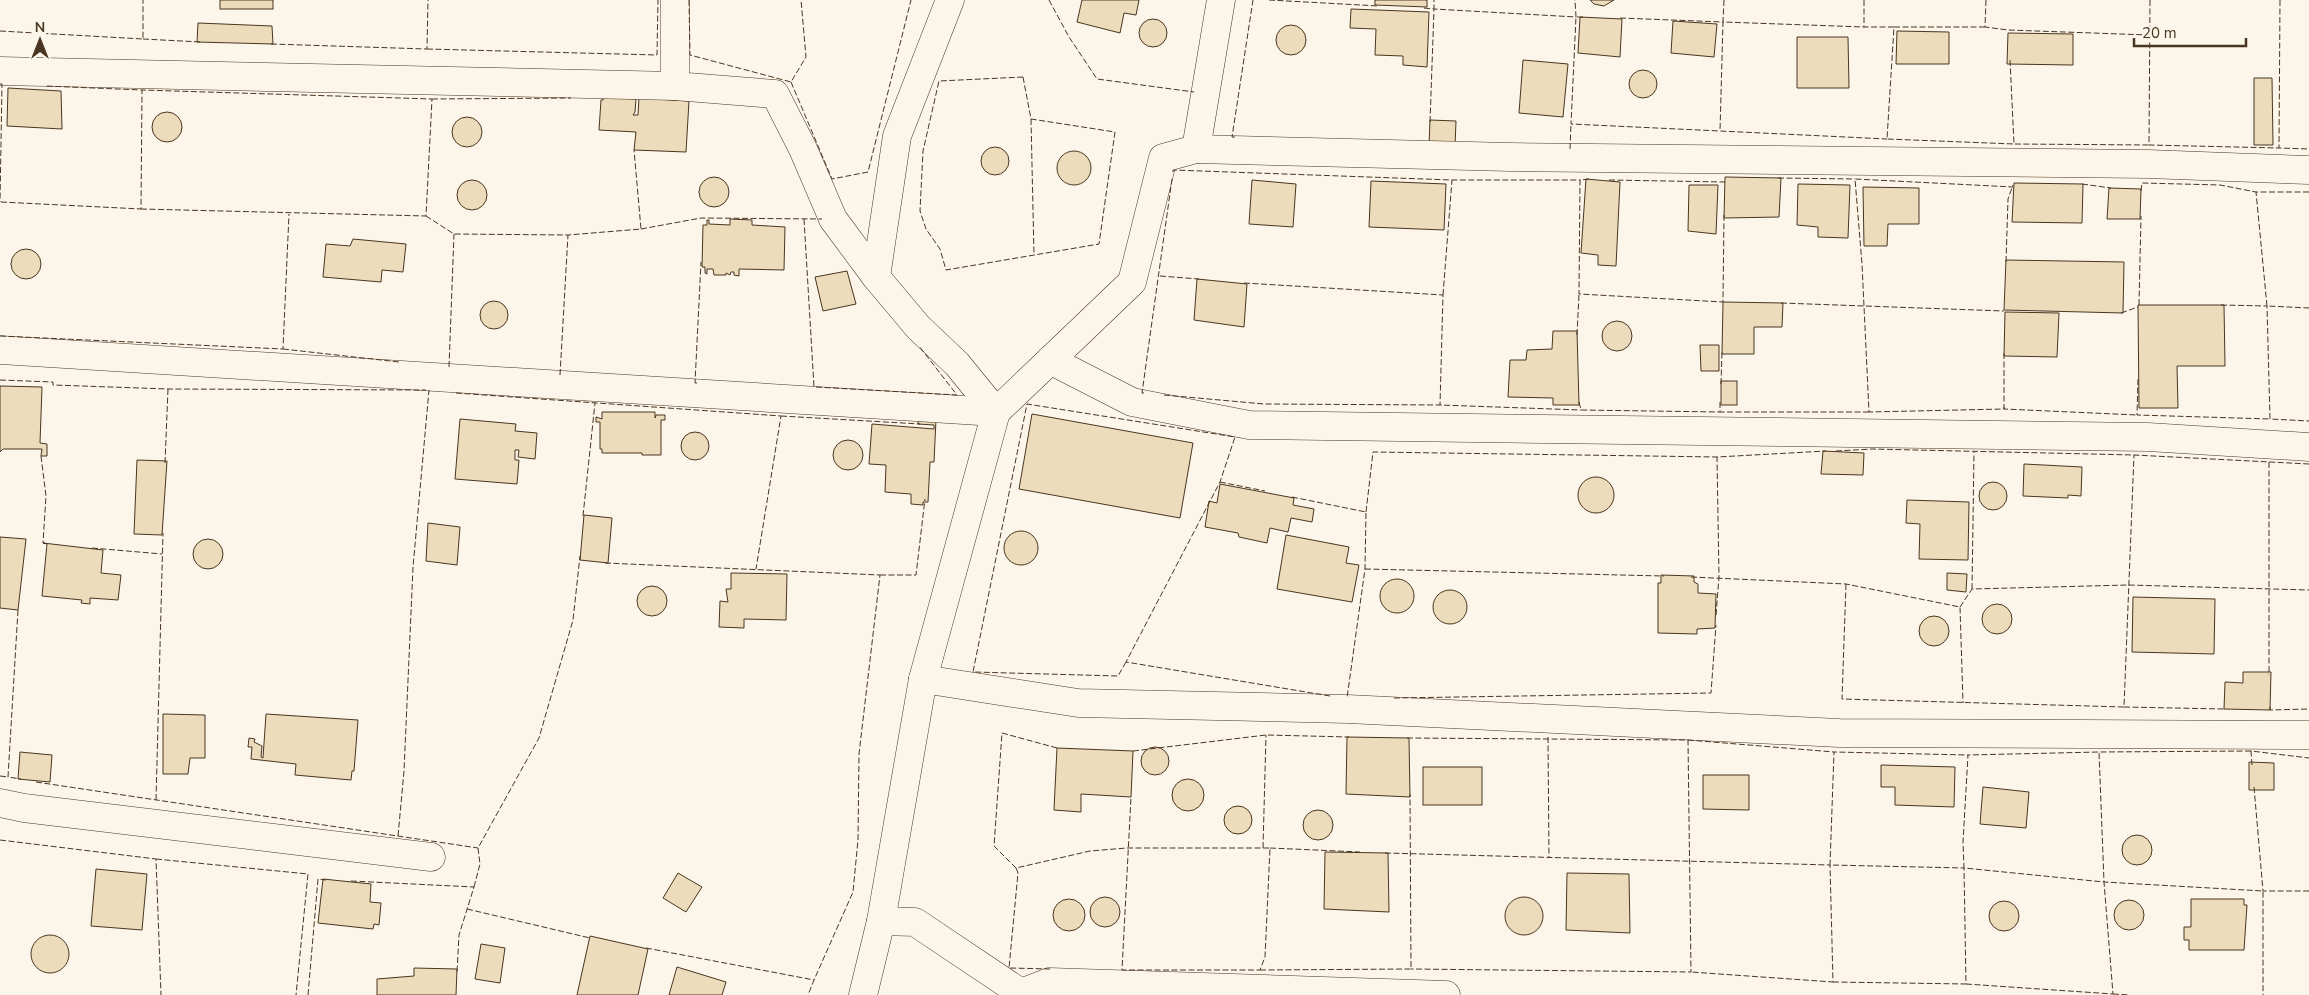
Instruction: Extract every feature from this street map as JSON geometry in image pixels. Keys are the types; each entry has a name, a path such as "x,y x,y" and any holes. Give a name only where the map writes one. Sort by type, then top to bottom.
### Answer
{"street":[{"path":"675,0 675,86"},
{"path":"876,277 896,136 950,0"},
{"path":"1196,149 1220,0"},
{"path":"0,71 675,86 775,94 803,148 833,218 876,277 918,327 958,364 996,412"},
{"path":"863,995 881,921 923,679 996,412 1132,282 1163,158 1196,149 1500,156 2148,164 2309,170"},
{"path":"0,350 996,412"},
{"path":"1050,360 1132,402 1250,426 2148,437 2309,447"},
{"path":"923,679 1078,703 1348,709 1839,733 2309,736"},
{"path":"0,803 24,808 431,857"},
{"path":"881,921 916,922 1020,994 1049,982 1446,995"}],"building":[{"path":"220,0 273,0 273,9 220,9"},
{"path":"1082,0 1139,0 1136,15 1124,13 1120,33 1077,22"},
{"path":"1375,0 1427,0 1427,7 1375,5"},
{"path":"1590,0 1614,0 1604,6 1594,4"},
{"path":"1351,9 1429,12 1427,67 1403,65 1403,56 1375,55 1376,29 1350,28"},
{"path":"1580,17 1622,19 1620,57 1578,53"},
{"path":"1153,19 1163,23 1167,33 1163,43 1153,47 1143,43 1139,33 1143,23"},
{"path":"1673,21 1717,24 1714,57 1671,53"},
{"path":"198,23 272,26 273,44 197,42"},
{"path":"1291,25 1301,30 1306,40 1301,50 1291,55 1281,50 1276,40 1281,30"},
{"path":"1897,31 1949,32 1949,64 1896,64"},
{"path":"2008,33 2073,34 2073,65 2007,64"},
{"path":"1797,37 1848,37 1849,88 1797,88"},
{"path":"1523,60 1568,64 1563,117 1519,113"},
{"path":"1643,70 1653,74 1657,84 1653,94 1643,98 1633,94 1629,84 1633,74"},
{"path":"2254,78 2272,78 2273,145 2254,145"},
{"path":"8,88 61,91 62,129 7,126"},
{"path":"604,97 636,99 633,115 638,115 639,98 689,101 686,152 634,150 636,132 599,130 601,100"},
{"path":"167,112 178,116 182,127 178,138 167,142 156,138 152,127 156,116"},
{"path":"467,117 477,122 482,132 477,142 467,147 457,142 452,132 457,122"},
{"path":"1430,120 1456,121 1455,147 1429,146"},
{"path":"995,147 1005,151 1009,161 1005,171 995,175 985,171 981,161 985,151"},
{"path":"1074,151 1081,152 1086,156 1090,161 1090,175 1086,180 1081,184 1074,185 1067,184 1062,180 1058,175 1057,168 1058,161 1062,156 1067,152"},
{"path":"714,177 724,182 729,192 724,202 714,207 704,202 699,192 704,182"},
{"path":"1725,177 1781,178 1779,217 1724,218"},
{"path":"1586,179 1620,182 1616,266 1598,265 1598,255 1581,253"},
{"path":"472,180 482,185 487,195 482,205 472,210 462,205 457,195 462,185"},
{"path":"1252,180 1296,184 1293,227 1249,224"},
{"path":"1371,181 1446,184 1444,230 1369,227"},
{"path":"2014,183 2083,184 2082,223 2012,222"},
{"path":"1798,184 1850,185 1848,238 1818,237 1818,227 1797,225"},
{"path":"1689,185 1718,185 1716,234 1688,231"},
{"path":"1863,187 1919,188 1919,224 1888,224 1887,246 1864,246"},
{"path":"2109,188 2141,189 2140,219 2107,219"},
{"path":"730,219 752,220 752,225 785,227 784,270 739,269 739,276 734,275 734,272 731,272 730,275 726,273 726,275 714,275 713,269 707,269 707,274 705,273 705,267 702,267 703,225 707,225 707,220 709,220 709,224 730,225"},
{"path":"353,239 406,244 403,272 382,270 381,282 323,277 326,244 350,246"},
{"path":"26,249 37,253 41,264 37,275 26,279 15,275 11,264 15,253"},
{"path":"2006,260 2124,262 2123,313 2004,310"},
{"path":"847,271 856,304 823,311 815,277"},
{"path":"1197,279 1247,284 1244,327 1194,320"},
{"path":"494,301 504,305 508,315 504,325 494,329 484,325 480,315 484,305"},
{"path":"1723,302 1783,303 1782,327 1754,327 1754,354 1722,354"},
{"path":"2138,305 2224,305 2225,366 2177,366 2178,408 2139,408"},
{"path":"2005,312 2059,313 2057,357 2004,356"},
{"path":"1617,321 1627,326 1632,336 1627,346 1617,351 1607,346 1602,336 1607,326"},
{"path":"1553,331 1577,331 1579,405 1553,405 1553,398 1508,397 1510,360 1526,360 1527,350 1552,349"},
{"path":"1700,345 1719,345 1719,371 1701,371"},
{"path":"1721,381 1737,381 1737,405 1721,405"},
{"path":"0,386 42,387 40,443 47,444 47,456 41,456 42,449 3,449 0,452"},
{"path":"602,412 655,412 655,418 656,415 665,415 665,420 661,420 661,455 602,453 602,449 600,449 600,422 596,422 596,417 602,419"},
{"path":"1032,414 1193,443 1180,518 1019,489"},
{"path":"919,417 936,419 934,462 930,462 928,502 923,502 923,505 911,504 911,494 885,492 886,465 869,464 872,424 934,429 934,425 918,424"},
{"path":"460,419 516,424 515,431 537,433 535,459 518,457 519,450 515,450 515,460 519,460 517,484 455,479"},
{"path":"695,432 705,436 709,446 705,456 695,460 685,456 681,446 685,436"},
{"path":"848,440 858,445 863,455 858,465 848,470 838,465 833,455 838,445"},
{"path":"1823,451 1864,453 1863,475 1821,474"},
{"path":"137,460 167,461 162,535 134,534"},
{"path":"2024,464 2082,467 2081,496 2068,495 2068,498 2023,496"},
{"path":"1596,477 1603,478 1609,482 1613,488 1613,502 1609,508 1603,512 1596,513 1589,512 1583,508 1579,502 1578,495 1579,488 1583,482 1589,478"},
{"path":"1993,482 2003,486 2007,496 2003,506 1993,510 1983,506 1979,496 1983,486"},
{"path":"1220,484 1294,498 1293,505 1314,509 1312,522 1291,518 1288,532 1270,528 1267,543 1239,537 1238,533 1205,527 1209,501 1217,503"},
{"path":"1907,500 1969,502 1968,560 1919,559 1920,524 1906,523"},
{"path":"584,515 612,518 608,563 580,560"},
{"path":"428,523 460,527 457,565 426,561"},
{"path":"1021,531 1028,532 1033,536 1037,541 1037,555 1033,560 1028,564 1021,565 1014,564 1009,560 1005,555 1004,548 1005,541 1009,536 1014,532"},
{"path":"1286,535 1349,547 1346,563 1359,565 1352,602 1277,589"},
{"path":"0,537 26,539 18,610 0,608"},
{"path":"208,539 218,544 223,554 218,564 208,569 198,564 193,554 198,544"},
{"path":"43,543 103,550 101,573 121,575 118,600 90,598 90,604 81,603 82,600 42,596 47,544"},
{"path":"731,573 787,574 786,620 744,619 744,628 719,627 720,601 728,602 726,589 731,589"},
{"path":"1947,573 1967,574 1966,592 1947,590"},
{"path":"1661,575 1694,576 1694,582 1698,584 1698,593 1716,594 1715,628 1697,629 1697,634 1658,633 1658,583 1661,583"},
{"path":"1397,579 1409,584 1414,596 1409,608 1397,613 1385,608 1380,596 1385,584"},
{"path":"652,586 663,590 667,601 663,612 652,616 641,612 637,601 641,590"},
{"path":"1450,590 1462,595 1467,607 1462,619 1450,624 1438,619 1433,607 1438,595"},
{"path":"2133,597 2215,599 2214,654 2132,652"},
{"path":"1997,604 2007,609 2012,619 2007,629 1997,634 1987,629 1982,619 1987,609"},
{"path":"1934,616 1944,621 1949,631 1944,641 1934,646 1924,641 1919,631 1924,621"},
{"path":"2243,672 2271,672 2270,710 2224,709 2225,682 2243,683"},
{"path":"163,714 205,715 205,758 190,758 188,774 163,774"},
{"path":"266,714 358,720 354,771 352,771 351,780 295,775 296,764 251,759 252,747 248,747 249,738 255,739 254,742 262,746 261,757 263,758"},
{"path":"1347,737 1409,738 1410,797 1346,794"},
{"path":"1155,747 1165,751 1169,761 1165,771 1155,775 1145,771 1141,761 1145,751"},
{"path":"1057,748 1133,751 1131,797 1081,794 1081,812 1054,810"},
{"path":"20,752 52,755 50,782 18,779"},
{"path":"2249,762 2274,763 2274,790 2249,790"},
{"path":"1881,765 1955,767 1954,807 1895,805 1895,787 1881,787"},
{"path":"1423,767 1482,767 1482,805 1423,805"},
{"path":"1703,775 1749,775 1749,810 1703,809"},
{"path":"1188,779 1194,780 1199,784 1203,789 1203,801 1199,806 1194,810 1188,811 1182,810 1177,806 1173,801 1172,795 1173,789 1177,784 1182,780"},
{"path":"1983,787 2029,792 2026,828 1980,824"},
{"path":"1238,806 1248,810 1252,820 1248,830 1238,834 1228,830 1224,820 1228,810"},
{"path":"1318,810 1324,811 1332,819 1332,831 1324,839 1318,840 1312,839 1304,831 1303,825 1304,819 1312,811"},
{"path":"2137,835 2147,840 2152,850 2147,860 2137,865 2127,860 2122,850 2127,840"},
{"path":"1325,852 1388,853 1389,912 1324,909"},
{"path":"96,869 147,874 142,930 91,926"},
{"path":"678,873 702,887 686,912 663,898"},
{"path":"1567,873 1629,874 1630,933 1566,930"},
{"path":"323,879 371,884 370,902 381,903 379,925 374,924 373,929 318,923"},
{"path":"1105,897 1115,902 1120,912 1115,922 1105,927 1095,922 1090,912 1095,902"},
{"path":"1524,897 1538,902 1543,916 1538,930 1524,935 1510,930 1505,916 1510,902"},
{"path":"1069,899 1075,900 1080,904 1084,909 1084,921 1080,926 1075,930 1069,931 1063,930 1058,926 1054,921 1053,915 1054,909 1058,904 1063,900"},
{"path":"2191,899 2244,899 2244,905 2247,905 2244,950 2189,950 2189,940 2184,940 2184,927 2191,927"},
{"path":"2129,900 2139,905 2144,915 2139,925 2129,930 2119,925 2114,915 2119,905"},
{"path":"2004,901 2014,906 2019,916 2014,926 2004,931 1994,926 1989,916 1994,906"},
{"path":"50,935 64,940 69,954 64,968 50,973 36,968 31,954 36,940"},
{"path":"590,936 648,949 638,995 577,995"},
{"path":"481,944 505,948 500,983 475,979"},
{"path":"677,967 726,982 722,995 669,995"},
{"path":"414,968 457,969 456,995 377,995 377,979 414,976"}],"fence":[{"path":"0,31 143,39 143,0"},
{"path":"271,44 427,49 428,0"},
{"path":"427,49 657,55 658,0"},
{"path":"689,0 690,55 791,82 806,57 801,0"},
{"path":"791,82 832,179 868,172 911,0"},
{"path":"1049,0 1069,37 1097,79 1194,92"},
{"path":"1235,137 1232,137 1253,0"},
{"path":"1269,0 1379,6"},
{"path":"1424,8 1434,9 1434,0"},
{"path":"1430,122 1434,9 1576,17 1575,0"},
{"path":"1724,0 1723,22 1864,27"},
{"path":"1864,0 1864,27 1894,27"},
{"path":"1986,0 1985,27 2008,30 2149,35"},
{"path":"2150,0 2149,145 2279,148"},
{"path":"2280,0 2279,148 2309,149"},
{"path":"1583,17 1576,17 1571,124 1720,131"},
{"path":"1620,18 1723,22 1720,131 1887,139"},
{"path":"1985,27 1894,27 1887,139 2014,144"},
{"path":"143,39 201,42"},
{"path":"2010,60 2014,144 2149,145"},
{"path":"1023,77 1031,119 1115,132 1099,244 946,270 940,249 926,229 920,211 923,151 939,81 1023,77"},
{"path":"0,84 2,84 0,202"},
{"path":"1,202 141,209 142,90 45,86"},
{"path":"141,209 426,216 432,99 142,90"},
{"path":"432,99 571,98"},
{"path":"1031,119 1034,255"},
{"path":"1570,149 1571,124"},
{"path":"426,216 454,234 568,235 641,229 634,150"},
{"path":"1173,172 1173,170 1452,180 1580,180"},
{"path":"1778,178 1855,179"},
{"path":"1144,393 1142,393 1172,179"},
{"path":"1589,179 1580,180 1579,294 1723,302 1724,215"},
{"path":"2004,353 2004,409 1869,412 1862,264 1855,179 2013,187"},
{"path":"1443,295 1452,180"},
{"path":"1609,180 1725,182"},
{"path":"2141,191 2142,183 2220,185 2256,192"},
{"path":"2082,184 2111,188"},
{"path":"2006,262 2008,199 2013,185"},
{"path":"2309,192 2256,192 2267,306 2309,308"},
{"path":"0,336 283,349 289,214"},
{"path":"2139,305 2141,216"},
{"path":"641,229 701,218 822,219"},
{"path":"804,219 814,387"},
{"path":"449,367 454,234"},
{"path":"560,375 568,235"},
{"path":"697,383 695,383 701,262"},
{"path":"1160,276 1199,279"},
{"path":"1244,283 1443,295 1440,405"},
{"path":"1577,335 1579,294"},
{"path":"1781,303 2004,311"},
{"path":"2221,305 2267,306 2270,419 2309,421"},
{"path":"2121,313 2138,307"},
{"path":"816,387 957,395 919,346"},
{"path":"283,349 399,362"},
{"path":"1721,384 1722,352"},
{"path":"2138,379 2137,415 2270,419"},
{"path":"0,380 53,382 53,385 168,389 426,390"},
{"path":"165,463 168,389"},
{"path":"398,836 404,771 413,567 429,390"},
{"path":"456,393 781,416 756,569"},
{"path":"1164,395 1264,404 1440,405 1581,410"},
{"path":"1579,402 1581,410 1720,412"},
{"path":"1720,402 1720,412 1869,412"},
{"path":"583,516 595,403"},
{"path":"1126,662 1118,676 973,672 1027,404 1235,437 1220,482 1126,662 1330,696"},
{"path":"2004,407 2004,409 2137,415"},
{"path":"781,416 920,424"},
{"path":"1836,451 1872,449 2134,455 2309,464"},
{"path":"1366,512 1373,452 1717,457 1826,451"},
{"path":"1972,589 1974,452"},
{"path":"1846,584 1842,699 2124,707 2134,455"},
{"path":"41,456 46,496 43,543 45,543"},
{"path":"1716,615 1719,577 1717,457"},
{"path":"2269,462 2269,675"},
{"path":"1220,482 1265,491"},
{"path":"1292,497 1366,512 1365,569 1347,698"},
{"path":"880,575 916,575 925,499"},
{"path":"156,800 163,533"},
{"path":"92,548 162,554"},
{"path":"474,887 480,864 478,848 539,738 573,620 580,556"},
{"path":"605,563 880,575 859,754 858,840 853,892 814,980"},
{"path":"1365,569 1664,576"},
{"path":"1691,577 1846,584 1960,607 1963,703"},
{"path":"1960,607 1972,589 2128,585 2309,590"},
{"path":"18,610 8,777 21,779"},
{"path":"1394,698 1711,693 1716,625"},
{"path":"2124,707 2224,709"},
{"path":"2270,707 2270,710 2309,709"},
{"path":"1057,748 1002,733 994,846 1016,868 1090,851 1127,848 1270,848 1265,957 1260,970 1122,970 1131,797"},
{"path":"1133,751 1266,735 1349,737"},
{"path":"1263,848 1266,735"},
{"path":"1548,737 1549,858"},
{"path":"1407,738 1688,740 1691,972 1411,969"},
{"path":"1688,740 1834,752"},
{"path":"2251,751 2099,752 2104,882 2263,891 2263,995"},
{"path":"2252,765 2251,751 2309,758"},
{"path":"1833,982 1966,984 1964,868 1830,865 1834,752 1968,755"},
{"path":"1966,984 2113,994 2104,882 1964,868 1963,842 1968,755 2099,752"},
{"path":"0,776 8,777"},
{"path":"36,782 478,848"},
{"path":"2254,787 2263,891 2309,891"},
{"path":"1260,970 1411,969 1410,794"},
{"path":"0,840 156,859 161,995"},
{"path":"1270,848 1360,852"},
{"path":"1385,853 1830,865 1833,982 1691,972"},
{"path":"156,859 308,874 296,995"},
{"path":"1016,868 1018,873 1009,968 1051,969"},
{"path":"308,995 318,879 326,880"},
{"path":"351,881 474,887 459,935 457,972"},
{"path":"467,909 590,938"},
{"path":"646,948 814,980 808,995"},
{"path":"2113,994 2130,995"}]}
